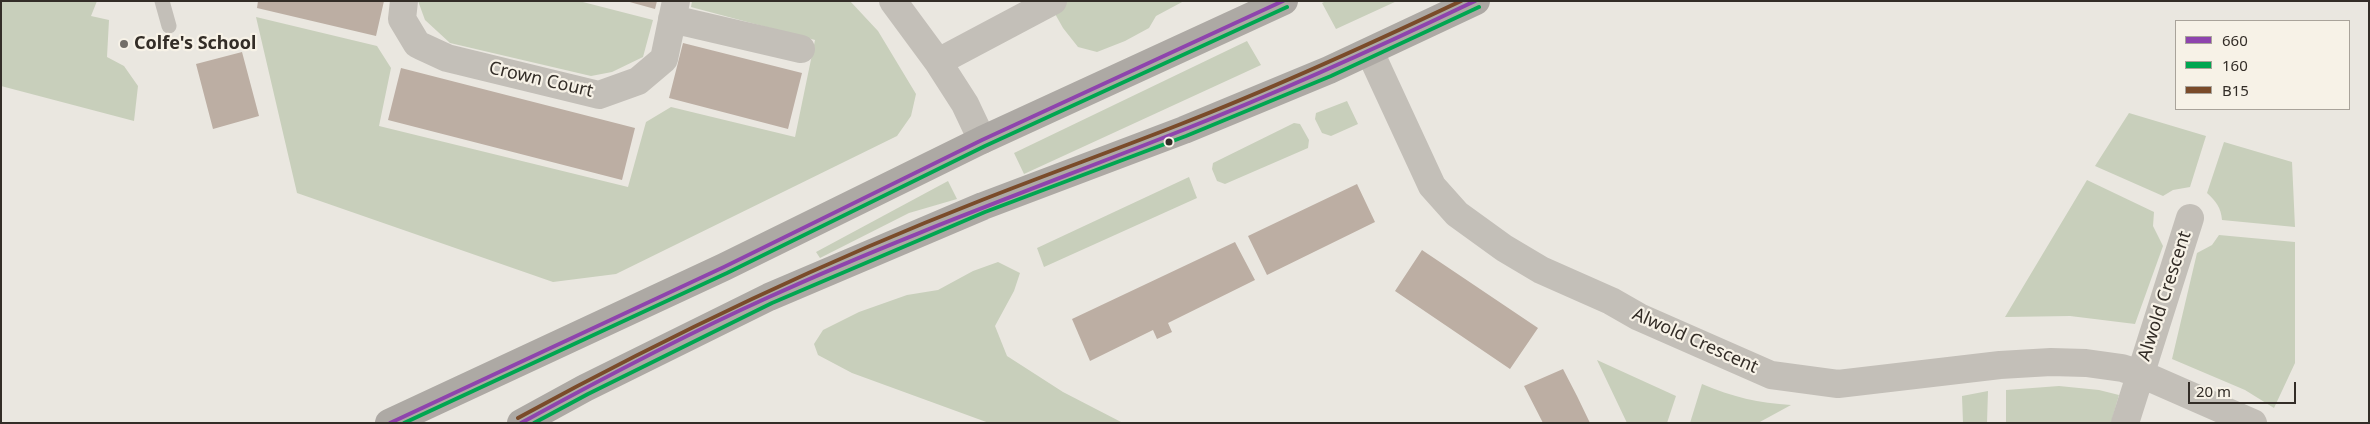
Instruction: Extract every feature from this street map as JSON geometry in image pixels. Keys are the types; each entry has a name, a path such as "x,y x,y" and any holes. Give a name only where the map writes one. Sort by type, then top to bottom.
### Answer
{"highway":[{"path":"389,423 724,267 982,140 1284,1"},
{"path":"521,423 585,388 769,297 983,206 1184,130 1370,52 1476,1"}],"street":[{"name":"Crown Court","path":"404,1 402,19 416,44 447,58 599,95 638,81 664,59 674,10 801,49"},
{"path":"893,1 938,62 965,104 982,140"},
{"path":"938,62 1052,1"},
{"name":"Alwold Crescent","path":"1370,52 1432,186 1457,214 1504,248 1541,270 1611,301 1638,317 1771,375 1838,384 2000,365 2051,362 2086,363 2122,368 2141,374 2252,423"},
{"name":"Alwold Crescent","path":"2126,423 2190,218"}],"lane":[{"path":"162,1 169,26"}],"green space":[{"path":"1,1 97,1 91,16 109,20 107,57 124,66 138,86 134,121 1,86"},
{"path":"418,1 579,1 653,20 643,57 612,72 591,76 450,43 425,20"},
{"path":"692,1 850,1 878,31 916,94 911,116 897,136 616,274 553,282 297,193 256,17 377,46 391,68 379,126 628,187 646,122 671,107 795,137 815,40 691,7"},
{"path":"1056,1 1184,1 1156,16 1149,28 1125,41 1097,52 1078,47 1063,28 1054,12"},
{"path":"1326,1 1397,1 1336,29 1322,3"},
{"path":"1247,41 1261,65 1024,174 1014,153"},
{"path":"1347,101 1358,124 1331,136 1322,133 1315,119 1316,113"},
{"path":"2129,113 2206,136 2190,187 2173,190 2163,196 2095,166"},
{"path":"1294,123 1300,124 1309,140 1308,148 1225,184 1217,181 1212,169 1213,163"},
{"path":"2224,142 2292,162 2295,227 2222,220 2218,205 2207,193"},
{"path":"1189,177 1197,198 1044,267 1037,248"},
{"path":"2087,180 2154,212 2153,226 2163,246 2135,324 2070,316 2005,317"},
{"path":"948,181 957,199 909,213 820,258 816,252"},
{"path":"2219,235 2295,242 2295,363 2274,408 2245,390 2172,359 2197,253 2212,245"},
{"path":"998,262 1020,273 1014,291 995,326 1007,356 1063,392 1123,423 989,423 852,373 818,355 814,344 823,330 859,312 907,295 938,290 973,271"},
{"path":"1597,360 1676,396 1667,423 1627,423"},
{"path":"1702,384 1746,399 1791,405 1758,423 1690,423"},
{"path":"2059,386 2099,390 2119,395 2111,423 2006,423 2006,390"},
{"path":"1988,391 1987,423 1963,423 1962,396"}],"building":[{"path":"258,1 384,1 376,36 257,8"},
{"path":"626,1 657,1 655,9"},
{"path":"683,43 802,73 788,129 669,98"},
{"path":"242,52 259,116 213,129 196,64"},
{"path":"401,68 635,128 622,180 388,120"},
{"path":"1357,184 1375,222 1267,275 1248,236"},
{"path":"1235,242 1255,280 1168,323 1172,332 1157,339 1153,330 1090,361 1072,319"},
{"path":"1422,250 1538,328 1510,369 1395,291"},
{"path":"1563,369 1590,423 1543,423 1524,386"}],"transit line":[{"name":"660","path":"390,423 724,267 982,140 1283,1"},
{"name":"B15","path":"518,418 689,329 805,275 1007,190 1252,95 1461,1"},
{"name":"660","path":"521,423 675,342 820,274 923,231 1257,100 1367,52 1475,1"},
{"name":"160","path":"404,423 727,273 985,146 1287,7"},
{"name":"160","path":"534,423 588,394 772,303 985,212 1186,136 1331,76 1479,7"}],"place":[{"name":"Colfe's School","path":"124,44"}]}
